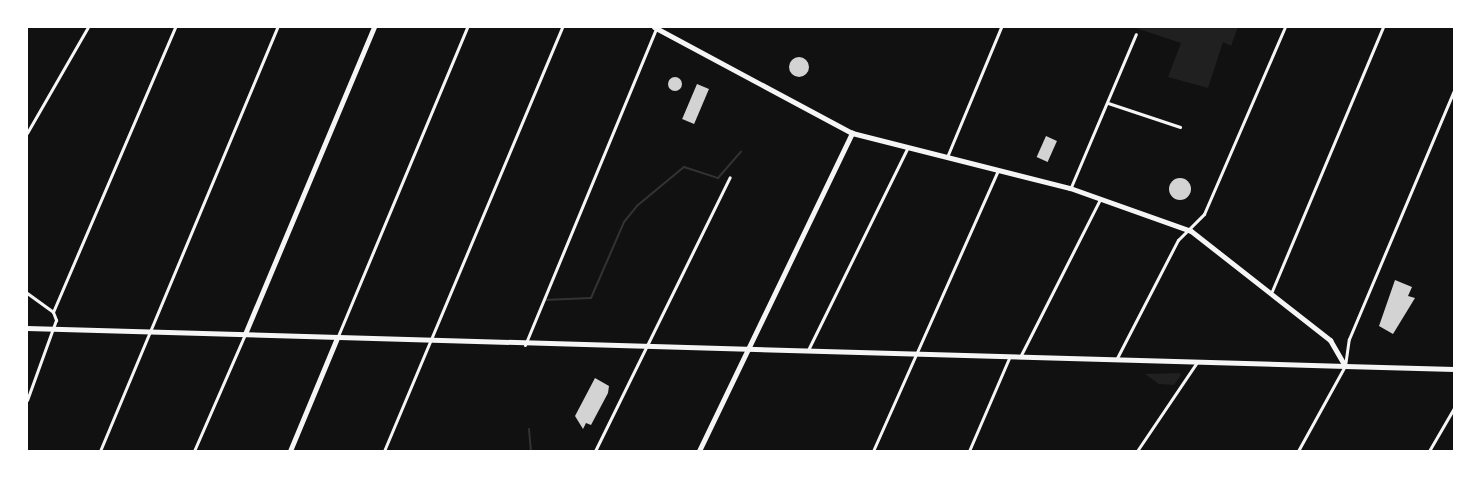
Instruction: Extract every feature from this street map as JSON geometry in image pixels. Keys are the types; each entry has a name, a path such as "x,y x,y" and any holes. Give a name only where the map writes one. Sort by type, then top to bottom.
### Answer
{"main road":[{"path":"245,334 374,27"},
{"path":"655,28 852,132 1070,188 1191,231 1272,291 1333,343 1346,366"},
{"path":"700,451 852,132"},
{"path":"27,328 525,345 1454,369"},
{"path":"290,451 338,338"}],"street":[{"path":"27,133 88,27"},
{"path":"27,400 56,329 54,312 175,27"},
{"path":"100,451 277,27"},
{"path":"338,338 466,27"},
{"path":"384,451 562,27"},
{"path":"947,157 1001,27"},
{"path":"1116,360 1178,240 1191,231 1204,214 1285,27"},
{"path":"1272,291 1383,27"},
{"path":"525,345 655,28"},
{"path":"1070,188 1136,34"},
{"path":"1298,451 1346,366 1349,339 1454,91"},
{"path":"1108,103 1180,127"},
{"path":"806,352 908,147"},
{"path":"873,451 998,170"},
{"path":"594,451 730,177"},
{"path":"1020,358 1101,198"},
{"path":"27,293 54,312"},
{"path":"194,451 245,334"},
{"path":"969,451 1009,358"},
{"path":"1137,451 1197,362"},
{"path":"1429,451 1454,408"}],"shaded area":[{"path":"1133,27 1238,27 1231,46 1223,42 1208,88 1168,77 1181,43"},
{"path":"1180,373 1181,375 1174,385 1159,384 1145,374"}],"building":[{"path":"795,57 803,57 809,63 809,71 803,77 795,77 789,71 789,63"},
{"path":"675,77 680,79 682,84 680,89 675,91 670,89 668,84 670,79"},
{"path":"697,84 709,89 694,124 682,119"},
{"path":"1046,136 1057,141 1048,162 1037,157"},
{"path":"1176,178 1184,178 1191,185 1191,193 1184,200 1176,200 1169,193 1169,185"},
{"path":"1395,280 1412,287 1408,296 1415,298 1393,334 1379,326"},
{"path":"595,378 609,386 608,393 591,425 586,423 583,429 575,416"}],"waterway":[{"path":"544,300 591,298 624,222 638,205 684,167 718,178 741,152"},
{"path":"529,429 531,451"}]}
